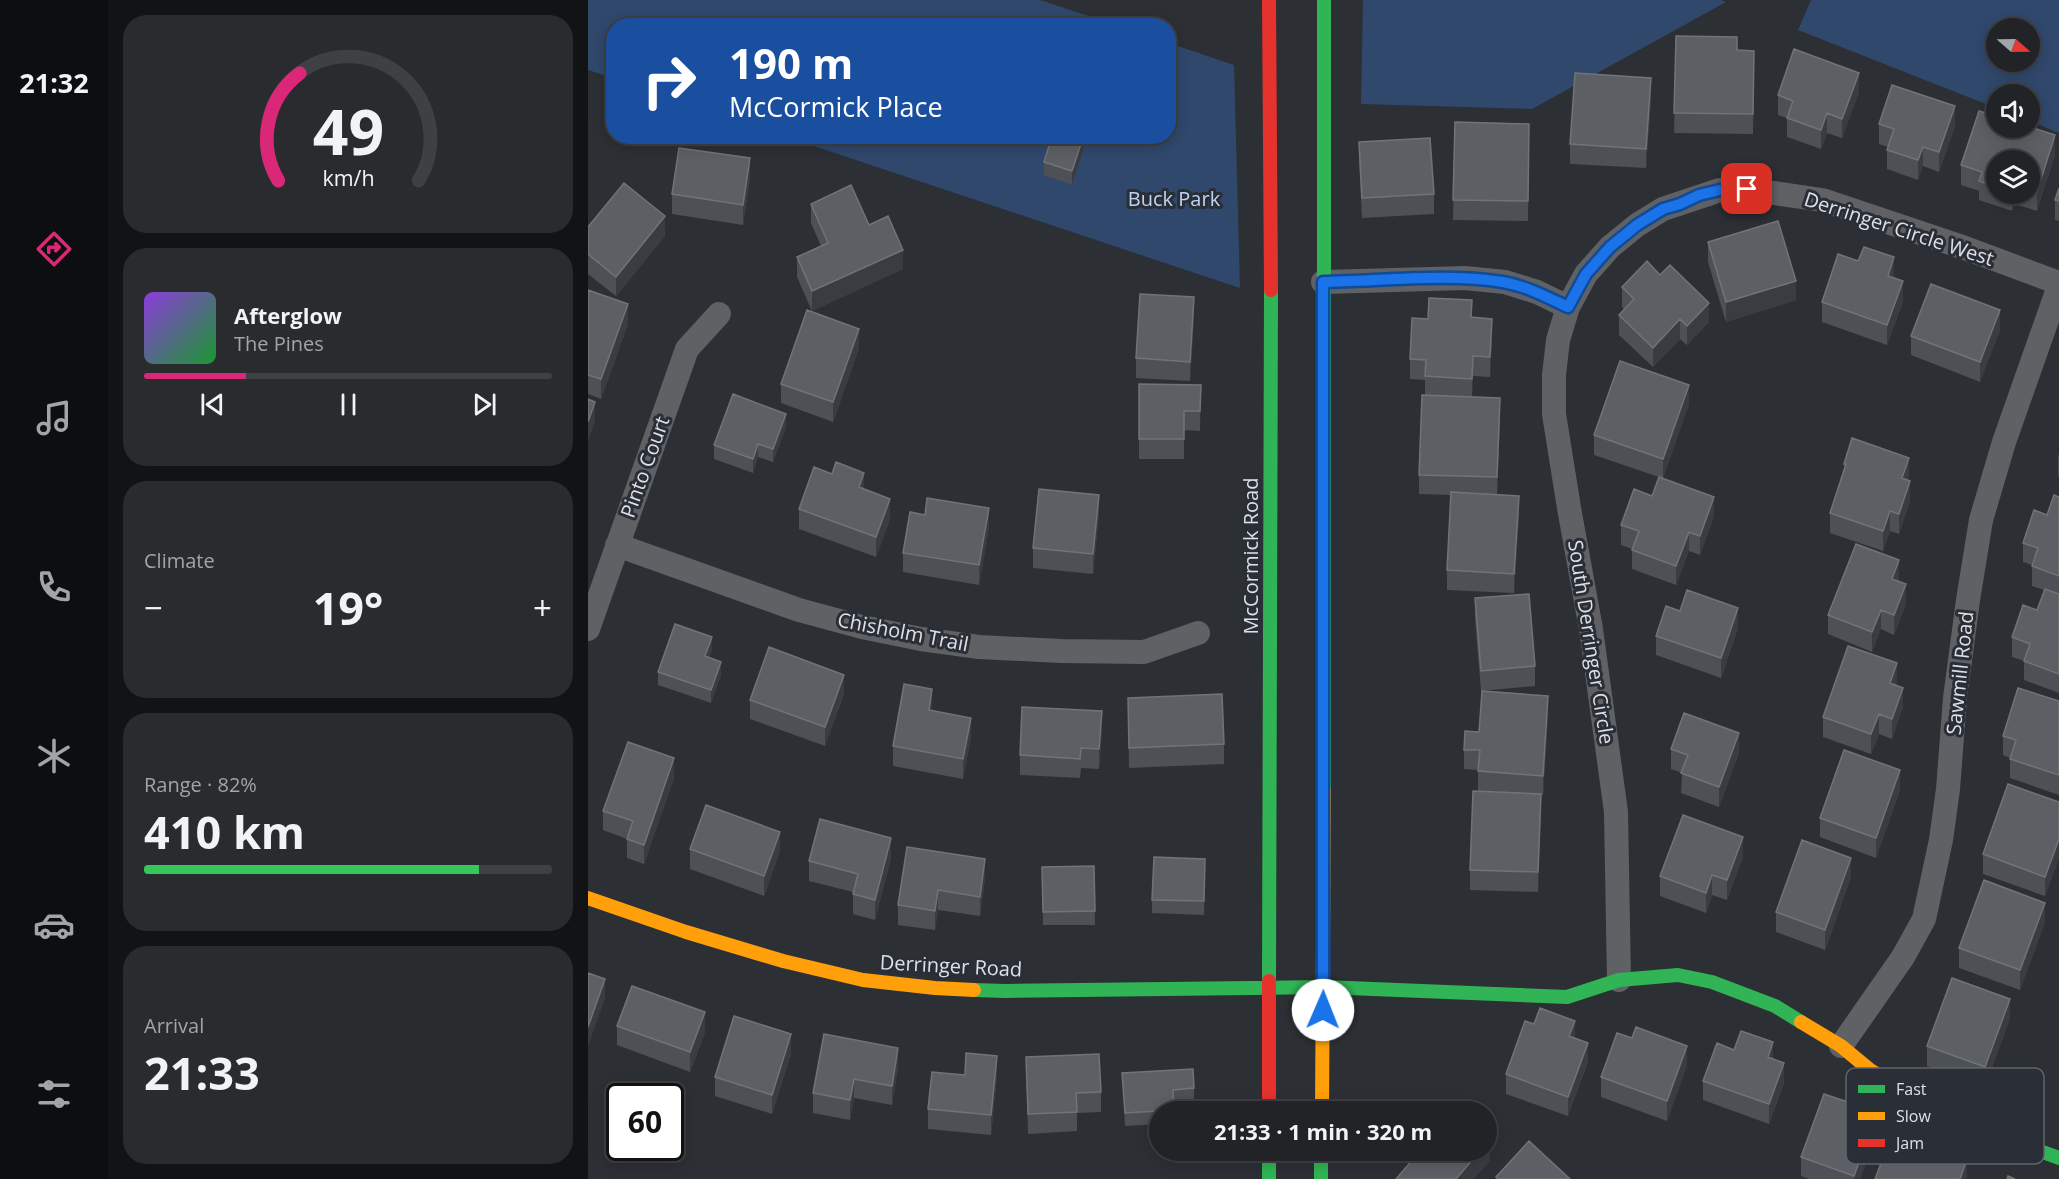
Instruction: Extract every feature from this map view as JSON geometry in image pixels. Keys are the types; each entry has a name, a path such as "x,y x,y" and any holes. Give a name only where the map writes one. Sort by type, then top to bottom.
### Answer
{"main road":[{"name":"McCormick Road","path":"1269,0 1271,186 1269,1101"},
{"path":"1322,1101 1324,0"},
{"name":"Derringer Road","path":"588,898 686,932 783,961 863,980 935,988 1005,991 1324,987 1567,997 1619,980 1678,975 1712,982 1775,1006 1841,1046 1868,1068"},
{"name":"Derringer Road","path":"2044,1153 2059,1158"},
{"path":"1269,1161 1269,1179"},
{"path":"1321,1161 1321,1179"}],"street":[{"name":"Derringer Circle West","path":"1568,307 1586,274 1610,247 1637,225 1663,209 1720,190 1747,189 1822,200 1965,248 2059,284"},
{"path":"1323,282 1465,278 1504,282 1537,292 1568,307"},
{"name":"Sawmill Road","path":"1841,1046 1903,957 1924,919 1941,840 1948,789 1955,698 1981,520 2004,442 2059,284"},
{"name":"South Derringer Circle","path":"1568,307 1558,340 1554,375 1554,414 1591,629 1616,812 1619,980"},
{"name":"Pinto Court","path":"588,629 687,350 719,314"},
{"name":"Chisholm Trail","path":"617,545 800,610 862,627 921,639 990,647 1144,652 1198,633"}],"green space":[{"path":"588,0 1040,0 1095,18 606,18 606,76 588,70"},
{"path":"1363,0 1721,0 1726,2 1532,109 1361,104"},
{"path":"1811,0 2059,0 2059,133 2040,125 2040,84 1986,84 1986,104 1798,30"},
{"name":"Buck Park","path":"1176,45 1234,65 1240,288 808,144 1176,144"}],"building":[{"path":"1676,36 1737,37 1737,50 1754,51 1753,114 1674,113"},
{"path":"1794,49 1859,73 1842,119 1827,113 1821,130 1787,118 1793,101 1778,95"},
{"path":"1575,73 1651,78 1646,149 1570,144"},
{"path":"1892,85 1955,106 1939,152 1923,147 1918,160 1887,150 1894,129 1879,124"},
{"path":"1979,111 1986,113 1986,138 2040,138 2040,130 2055,135 2040,182 2040,150 1986,150 1986,183 1979,181 1982,172 1961,165"},
{"path":"1455,122 1529,124 1528,201 1453,200"},
{"path":"1430,138 1434,194 1362,198 1359,142"},
{"path":"1050,144 1081,144 1072,171 1044,162"},
{"path":"679,148 750,158 743,205 672,194"},
{"path":"624,183 665,216 616,277 588,254 588,227"},
{"path":"851,185 869,225 888,216 903,250 812,291 797,257 828,243 811,204"},
{"path":"2059,188 2059,201 2055,200"},
{"path":"1778,221 1796,281 1726,302 1708,242"},
{"path":"1864,247 1894,257 1888,276 1903,281 1887,325 1822,302 1838,254 1858,261"},
{"path":"1647,261 1660,275 1670,265 1709,303 1687,326 1680,319 1653,348 1619,315 1634,299 1622,287"},
{"path":"1931,284 2000,310 1980,362 1911,336"},
{"path":"588,290 628,304 601,379 588,375"},
{"path":"1140,294 1194,297 1190,362 1136,358"},
{"path":"1429,298 1472,300 1471,317 1492,319 1490,357 1473,356 1472,379 1425,376 1426,360 1410,359 1412,318 1428,319"},
{"path":"807,310 859,329 833,402 781,384"},
{"path":"1620,361 1689,385 1663,459 1594,435"},
{"path":"1139,384 1201,385 1200,411 1184,411 1184,439 1139,439"},
{"path":"733,394 786,414 773,449 758,444 753,459 714,445"},
{"path":"1422,395 1500,398 1497,477 1419,475"},
{"path":"588,399 595,402 588,422"},
{"path":"1852,438 1909,458 1902,478 1910,481 1899,514 1890,511 1883,531 1830,513"},
{"path":"836,462 864,473 859,487 890,499 876,537 799,509 814,467 832,474"},
{"path":"1659,477 1714,497 1700,536 1689,532 1676,566 1632,550 1639,531 1621,525 1634,489 1652,496"},
{"path":"1039,489 1099,495 1093,554 1033,548"},
{"path":"1451,492 1519,496 1514,574 1447,570"},
{"path":"2054,495 2059,497 2059,576 2032,566 2038,548 2023,543 2034,510 2047,515"},
{"path":"927,498 989,508 979,565 903,553 910,512 925,515"},
{"path":"1856,544 1899,560 1892,579 1906,584 1894,615 1881,610 1872,632 1828,615"},
{"path":"2045,589 2059,594 2059,674 2024,661 2030,644 2012,637 2023,605 2037,610"},
{"path":"1687,590 1738,608 1721,658 1656,636 1666,606 1680,611"},
{"path":"1529,594 1535,666 1481,671 1475,598"},
{"path":"675,624 712,637 705,656 721,662 711,690 658,672"},
{"path":"1848,646 1897,663 1890,683 1903,688 1892,719 1879,714 1871,734 1823,717"},
{"path":"769,647 844,675 825,727 750,700"},
{"path":"904,684 932,689 929,710 971,718 963,759 893,746"},
{"path":"2018,688 2059,701 2059,775 2010,759 2016,740 2003,736"},
{"path":"1482,691 1548,696 1543,776 1478,771 1480,750 1464,750 1465,731 1479,732"},
{"path":"1222,694 1224,744 1129,748 1128,698"},
{"path":"1022,707 1102,711 1099,749 1081,748 1080,759 1020,755"},
{"path":"1684,713 1739,733 1719,787 1681,773 1688,755 1671,749"},
{"path":"628,742 674,758 644,845 627,839 633,821 603,811"},
{"path":"1844,750 1900,770 1876,838 1820,818"},
{"path":"2008,784 2059,802 2059,839 2045,877 1983,854"},
{"path":"1473,791 1541,794 1538,872 1470,870"},
{"path":"706,805 780,832 764,876 690,849"},
{"path":"1683,815 1743,837 1727,880 1712,875 1706,893 1660,876"},
{"path":"820,819 891,838 875,900 853,894 858,874 809,861"},
{"path":"1802,840 1851,858 1825,930 1776,912"},
{"path":"907,847 985,859 980,897 938,890 935,911 898,905"},
{"path":"1154,857 1205,859 1204,901 1152,900"},
{"path":"1094,866 1095,911 1043,912 1042,867"},
{"path":"1984,880 2045,903 2020,970 1959,948"},
{"path":"588,973 605,979 588,1027"},
{"path":"1952,978 2010,999 1985,1067 1927,1046"},
{"path":"632,986 705,1012 690,1052 617,1026"},
{"path":"1540,1008 1575,1021 1569,1036 1588,1043 1568,1097 1506,1074 1525,1021 1534,1024"},
{"path":"734,1016 791,1034 772,1095 715,1077"},
{"path":"1636,1027 1687,1046 1667,1101 1601,1077 1617,1033 1632,1038"},
{"path":"1741,1031 1773,1042 1768,1057 1784,1063 1769,1104 1703,1081 1717,1043 1734,1050"},
{"path":"824,1034 898,1048 892,1086 854,1079 850,1100 813,1093"},
{"path":"966,1053 997,1056 991,1115 928,1109 932,1072 965,1075"},
{"path":"1099,1054 1101,1092 1076,1093 1077,1112 1028,1114 1026,1057"},
{"path":"1193,1069 1194,1088 1173,1090 1174,1101 1149,1101 1149,1112 1125,1113 1122,1073"},
{"path":"1824,1094 1846,1101 1846,1164 1858,1164 1854,1176 1801,1157"},
{"path":"1529,1141 1570,1179 1498,1179 1496,1177"},
{"path":"1412,1161 1472,1161 1456,1179 1396,1179"},
{"path":"1881,1164 1965,1164 1960,1179 1875,1179"}],"traffic: fast":[{"path":"1324,0 1324,790"},
{"path":"1269,981 1271,290"},
{"path":"974,990 1324,987 1567,997 1619,980 1678,975 1712,982 1775,1006 1801,1022"},
{"path":"2044,1153 2059,1158"},
{"path":"1269,1161 1269,1179"},
{"path":"1321,1161 1321,1179"}],"traffic: slow":[{"path":"1322,1101 1324,790"},
{"path":"588,898 686,932 783,961 863,980 974,990"},
{"path":"1801,1022 1841,1046 1868,1068"}],"traffic: jam":[{"path":"1269,0 1271,290"},
{"path":"1269,981 1269,1101"}],"route":[{"path":"1323,1010 1323,282 1465,278 1504,282 1537,292 1568,307 1586,274 1610,247 1637,225 1663,209 1699,195 1720,190 1747,189"}]}
